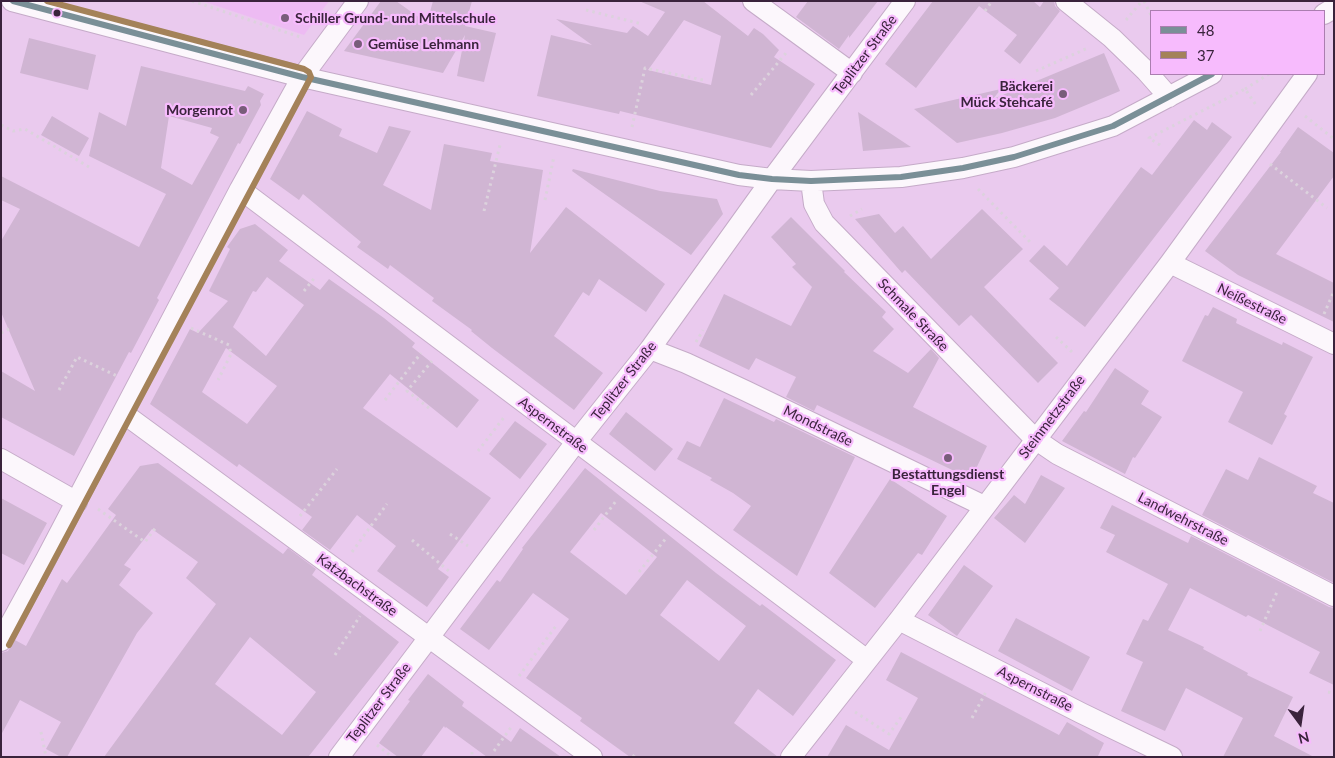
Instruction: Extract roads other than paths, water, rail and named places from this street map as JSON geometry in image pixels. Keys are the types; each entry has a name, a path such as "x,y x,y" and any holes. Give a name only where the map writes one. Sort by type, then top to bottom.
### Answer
{"street":[{"path":"12,1 302,77 739,175 772,179 811,180 901,177 958,169 1014,157 1113,126 1210,75"},
{"path":"1,641 78,499 240,189 302,77 358,1"},
{"path":"753,1 852,73"},
{"name":"Teplitzer Straße","path":"339,757 576,442 650,349 772,179 905,1"},
{"path":"1066,1 1112,38 1169,97"},
{"name":"Steinmetzstraße","path":"791,757 899,620 1170,263 1306,75"},
{"name":"Schmale Straße","path":"811,180 814,204 824,224 1035,439"},
{"name":"Aspernstraße","path":"240,189 867,660"},
{"name":"Neißestraße","path":"1170,263 1334,344"},
{"name":"Mondstraße","path":"650,349 738,387 984,506"},
{"name":"Katzbachstraße","path":"123,413 592,757"},
{"name":"Landwehrstraße","path":"1035,439 1057,454 1334,596"},
{"path":"1,459 78,499"},
{"name":"Aspernstraße","path":"899,620 1164,755"}],"place":[{"name":"Schiller Grund- und Mittelschule","path":"285,18"},
{"name":"Gemüse Lehmann","path":"358,44"},
{"name":"Bäckerei Mück Stehcafé","path":"1063,94"},
{"name":"Morgenrot","path":"243,110"},
{"name":"Bestattungsdienst Engel","path":"948,458"}]}
